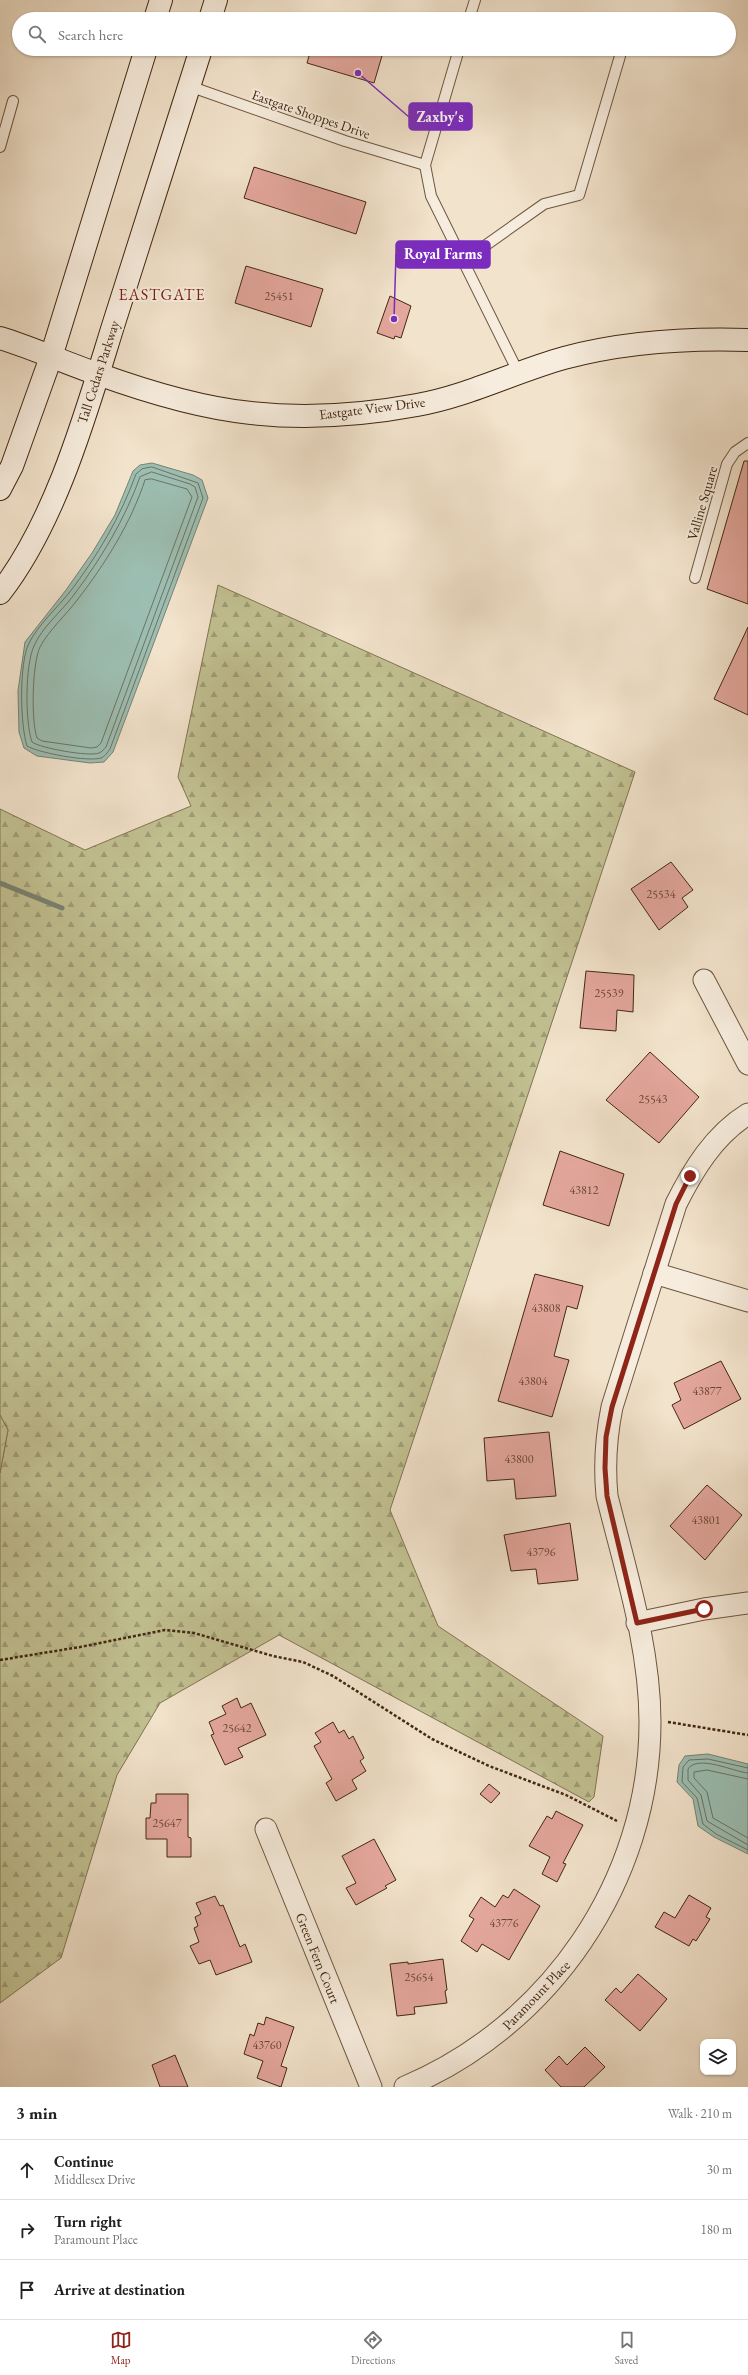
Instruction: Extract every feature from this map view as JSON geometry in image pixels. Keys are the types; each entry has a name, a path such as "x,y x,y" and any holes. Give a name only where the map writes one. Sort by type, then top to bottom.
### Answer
{"main road":[{"path":"157,12 161,0"},
{"path":"212,12 216,0"},
{"path":"0,489 12,466 51,357 144,56"},
{"name":"Tall Cedars Parkway","path":"0,593 33,540 52,502 98,374 199,56"},
{"name":"Eastgate View Drive","path":"0,338 98,374 202,404 250,413 300,416 350,413 418,405 470,392 563,359 601,350 699,339 748,340"}],"street":[{"path":"704,980 748,1064"},
{"name":"Paramount Place","path":"405,2087 463,2058 497,2034 523,2012 552,1982 574,1955 596,1920 615,1883 635,1827 641,1805 647,1764 650,1722 647,1674 637,1623 607,1496 605,1468 606,1445 612,1407 676,1204 690,1176 719,1138 748,1114"},
{"path":"654,1273 748,1301"},
{"path":"637,1623 704,1609 748,1603"},
{"name":"Green Fern Court","path":"266,1829 370,2087"}],"lane":[{"path":"471,12 475,0"},
{"path":"457,56 425,165 431,196 462,262 519,374"},
{"path":"462,262 544,204 579,195 620,56"},
{"name":"Eastgate Shoppes Drive","path":"189,86 345,141 425,165"},
{"path":"0,148 13,101"},
{"name":"Valline Square","path":"695,578 728,464 735,452 748,443"}],"path":[{"path":"0,1660 80,1647 165,1630 194,1633 274,1656 303,1662 333,1676 432,1739 489,1766 566,1795 621,1823 635,1827"},
{"path":"650,1722 694,1724 748,1735"}],"green space":[{"path":"218,585 635,772 390,1510 438,1626 603,1736 594,1797 589,1802 279,1635 160,1703 117,1775 61,1958 0,2003 0,1473 8,1430 0,1415 0,809 85,850 191,806 178,777"},
{"path":"0,1415 8,1430 0,1473"}],"water":[{"path":"152,463 193,475 202,480 208,498 113,752 104,762 90,763 37,756 24,748 19,732 18,691 25,642 66,590 92,553 115,515 133,471 140,465"},
{"path":"708,1754 748,1764 748,1854 714,1837 698,1826 693,1799 677,1782 679,1765 685,1756"}],"building":[{"path":"309,56 382,56 374,83 307,63"},
{"path":"254,167 366,202 356,234 244,198"},
{"path":"246,266 323,289 311,327 235,303"},
{"path":"390,296 411,306 401,338 395,336 394,339 377,333"},
{"path":"744,461 748,461 748,604 707,589"},
{"path":"748,627 748,715 714,699"},
{"path":"671,862 693,890 682,898 688,907 659,930 631,889"},
{"path":"586,971 634,975 633,1012 617,1010 616,1031 580,1028"},
{"path":"650,1052 699,1097 659,1143 606,1100"},
{"path":"560,1151 624,1174 609,1226 543,1205"},
{"path":"535,1274 583,1286 577,1309 567,1306 554,1356 569,1360 552,1417 498,1401"},
{"path":"721,1361 741,1399 684,1429 672,1405 681,1400 674,1383"},
{"path":"549,1432 556,1496 516,1499 514,1479 487,1481 484,1438"},
{"path":"707,1485 742,1515 705,1560 670,1526"},
{"path":"570,1523 578,1580 538,1584 536,1569 511,1571 504,1535"},
{"path":"237,1698 241,1708 251,1703 266,1735 238,1748 243,1757 225,1765 211,1735 214,1734 209,1722 226,1714 222,1706"},
{"path":"333,1722 339,1733 344,1730 349,1739 353,1736 364,1758 360,1761 366,1771 352,1780 357,1789 336,1801 326,1783 332,1779 314,1746 321,1742 315,1733"},
{"path":"489,1784 500,1793 491,1803 480,1794"},
{"path":"156,1794 188,1794 188,1837 191,1838 191,1857 167,1857 167,1839 146,1839 146,1818 150,1818 151,1803 156,1803"},
{"path":"556,1811 583,1825 563,1863 566,1864 557,1882 542,1874 550,1857 529,1846 547,1816 552,1819"},
{"path":"374,1839 396,1880 385,1886 387,1888 356,1905 346,1888 356,1883 342,1856"},
{"path":"514,1889 540,1906 509,1960 482,1944 477,1952 461,1941 474,1919 469,1916 481,1897 495,1907 503,1895 508,1898"},
{"path":"689,1895 711,1908 706,1917 710,1919 696,1941 693,1939 689,1946 655,1927 664,1912 675,1918"},
{"path":"215,1896 220,1906 223,1905 240,1947 245,1944 252,1962 216,1975 210,1960 199,1964 190,1946 199,1942 194,1928 198,1926 195,1917 201,1914 196,1903"},
{"path":"443,1959 447,2003 414,2007 415,2014 397,2016 390,1964 408,1962 408,1964"},
{"path":"638,1974 667,1999 640,2031 605,2000 616,1988 621,1993"},
{"path":"266,2017 294,2027 281,2066 287,2068 281,2087 257,2078 263,2061 244,2054 250,2034 254,2036 258,2023 264,2025"},
{"path":"585,2047 605,2067 584,2087 561,2087 545,2070 559,2056 567,2065"},
{"path":"175,2055 188,2087 160,2087 152,2065"}],"waterway":[{"path":"0,883 62,908"}],"place":[{"name":"Zaxby's","path":"358,73"},
{"name":"Royal Farms","path":"394,319"}],"district":[{"name":"EASTGATE","path":"162,294"}],"route":[{"path":"690,1176 676,1204 612,1407 606,1437 605,1468 607,1496 637,1623 704,1609"}]}
